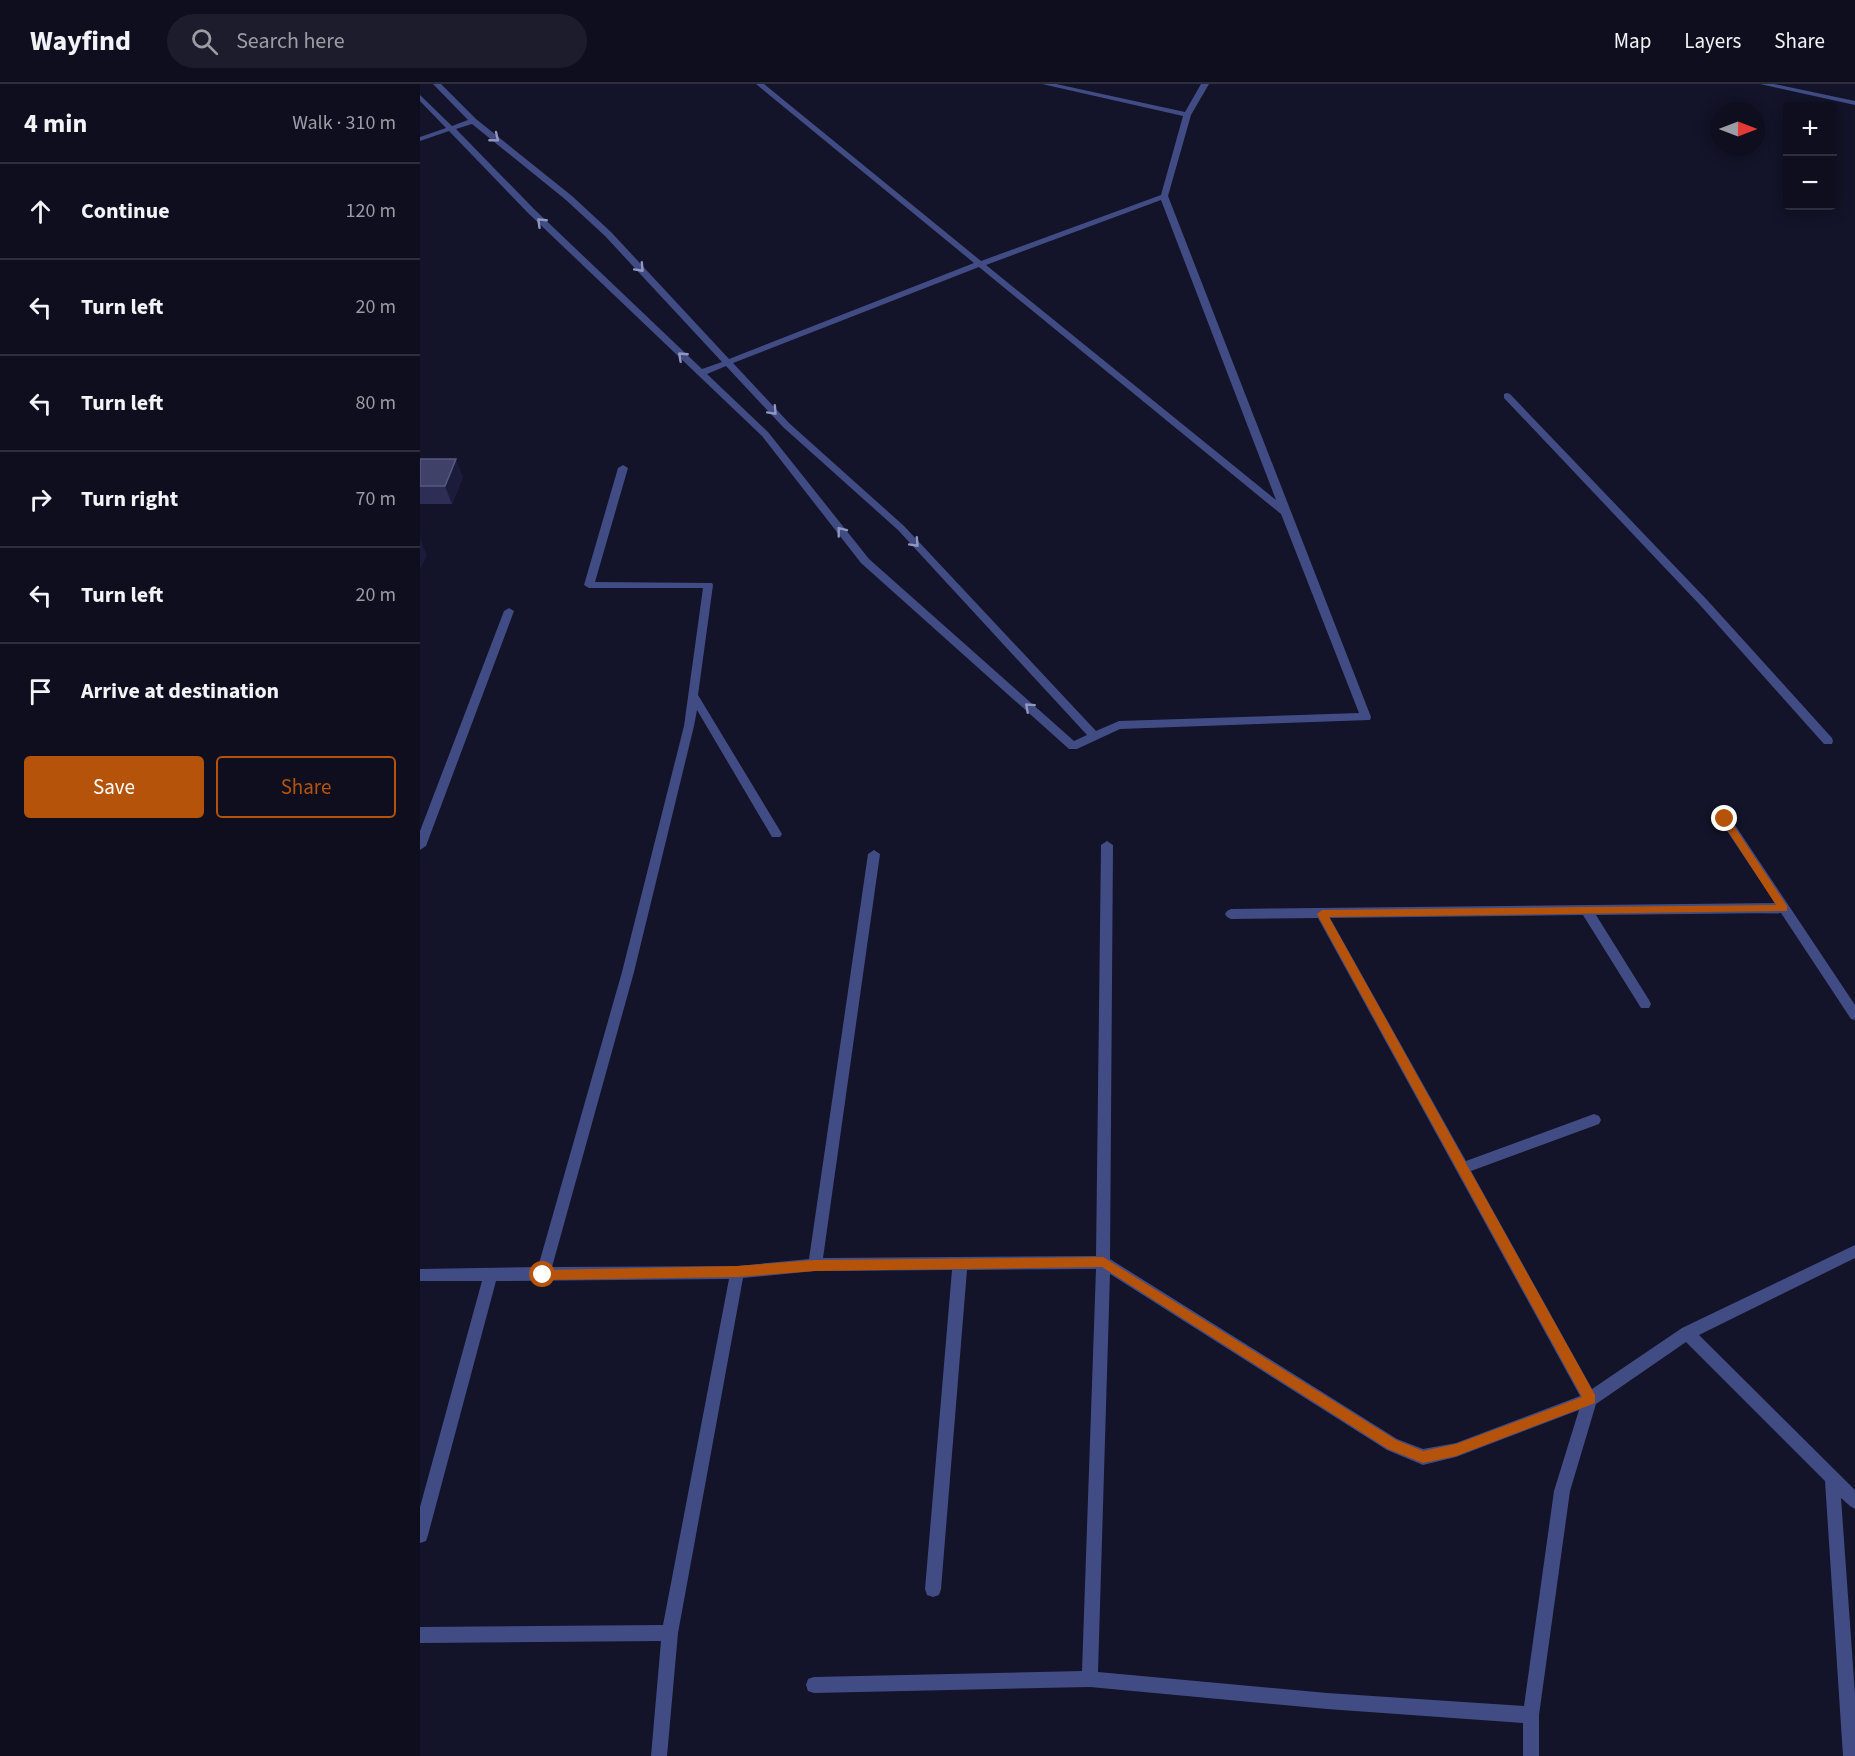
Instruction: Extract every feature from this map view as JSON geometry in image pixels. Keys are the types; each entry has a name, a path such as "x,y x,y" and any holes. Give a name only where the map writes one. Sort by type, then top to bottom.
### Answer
{"street":[{"path":"437,84 473,121 577,205 608,234 786,425 901,528 1094,735"},
{"path":"760,84 1285,512"},
{"path":"1046,84 1187,115"},
{"path":"420,97 531,211 765,434 865,561 1073,746 1119,725 1366,717 1164,196 1187,115 1205,84"},
{"path":"1764,84 1855,103"},
{"path":"420,139 473,121"},
{"path":"700,373 980,264 1164,196"},
{"path":"1507,396 1704,603 1828,741"},
{"path":"543,1275 628,972 689,726 708,585 589,585 623,468"},
{"path":"420,846 508,611"},
{"path":"693,695 776,834"},
{"path":"1725,819 1855,1015"},
{"path":"1090,1679 1103,1262 1107,845"},
{"path":"815,1266 874,854"},
{"path":"1231,914 1784,908"},
{"path":"1587,911 1645,1004"},
{"path":"1322,914 1590,1399 1562,1491 1531,1715 1531,1756"},
{"path":"1463,1168 1594,1120"},
{"path":"420,1275 737,1272 815,1266 1103,1262 1392,1445 1423,1457 1456,1450 1590,1399 1687,1333 1855,1251"},
{"path":"933,1589 960,1264"},
{"path":"659,1756 670,1633 737,1272"},
{"path":"420,1535 491,1275"},
{"path":"1687,1333 1855,1501"},
{"path":"1832,1478 1851,1756"},
{"path":"420,1635 670,1633"},
{"path":"814,1685 1090,1679 1327,1701 1531,1715"}],"building":[{"path":"420,459 456,459 445,486 420,486"}],"route":[{"path":"543,1275 737,1272 815,1266 1103,1262 1392,1445 1423,1457 1456,1450 1590,1399 1322,914 1784,908 1725,819"}]}
